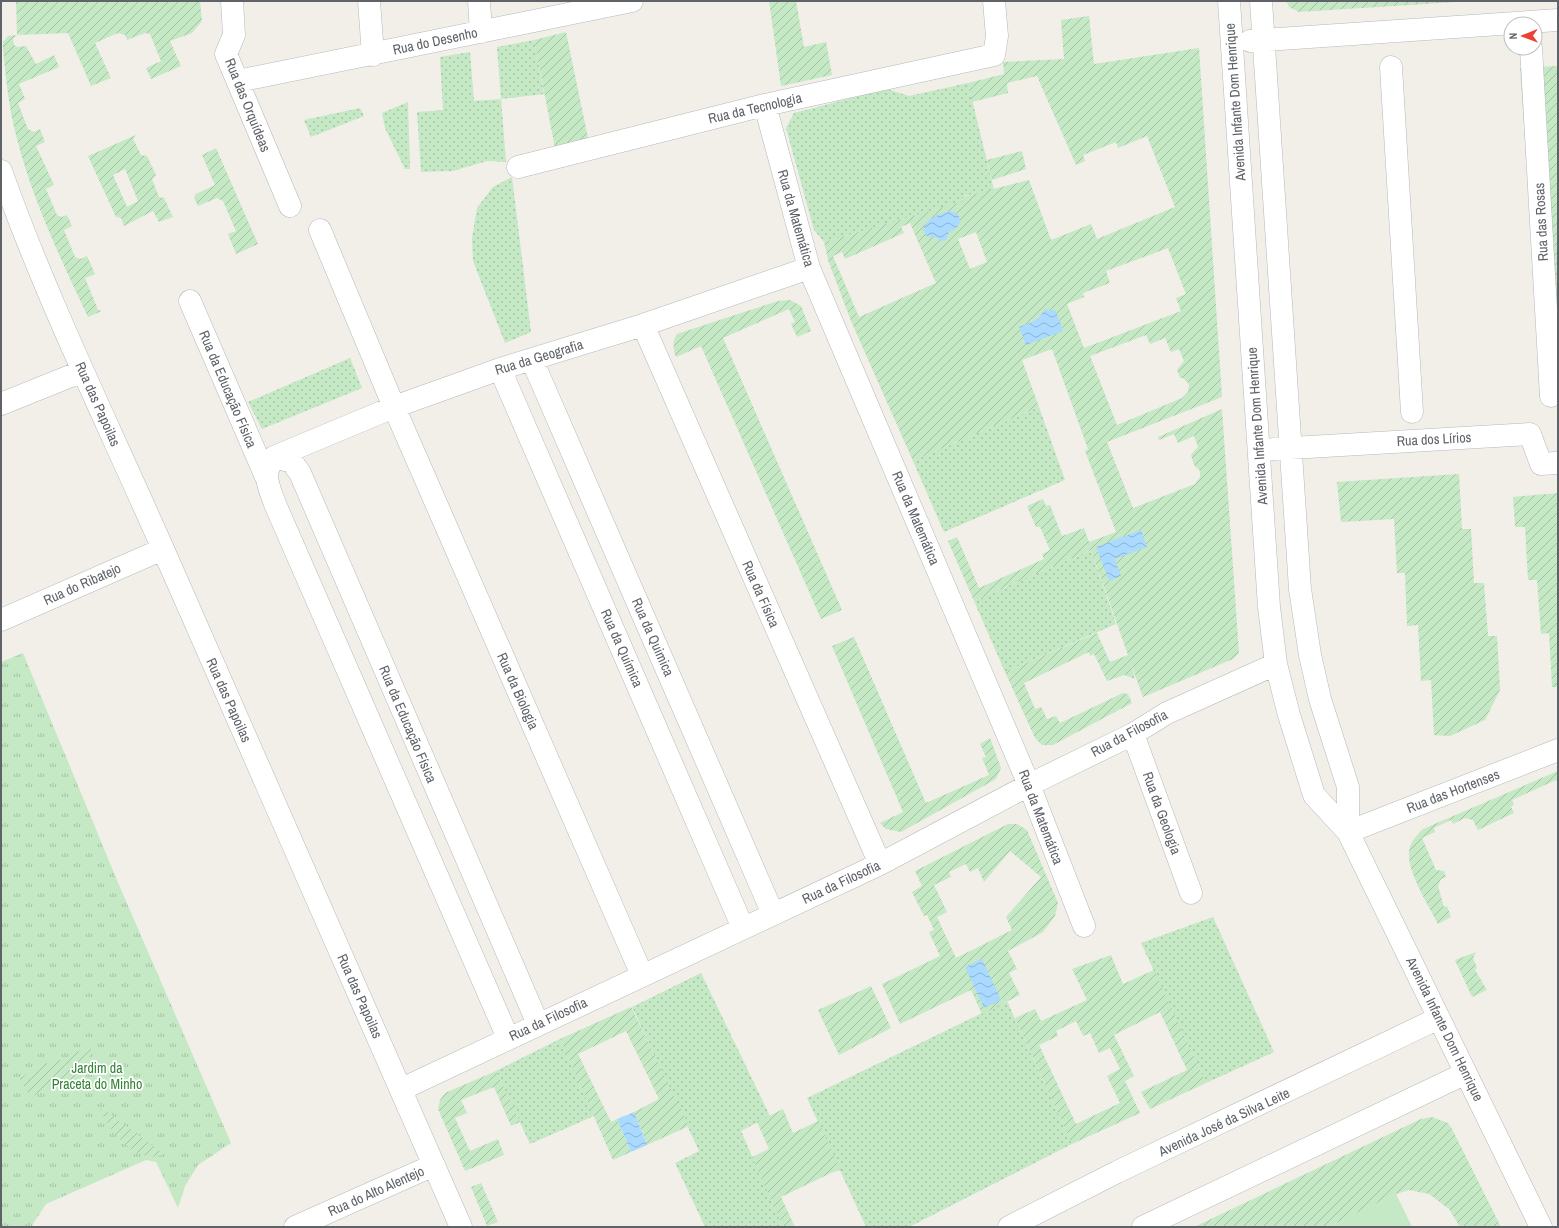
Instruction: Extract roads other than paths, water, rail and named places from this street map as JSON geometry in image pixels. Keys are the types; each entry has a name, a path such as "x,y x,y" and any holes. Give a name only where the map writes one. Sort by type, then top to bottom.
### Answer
{"street":[{"name":"Rua das Orquídeas","path":"232,1 234,35 226,54 290,206"},
{"path":"369,1 373,55"},
{"path":"479,1 481,32"},
{"name":"Rua do Desenho","path":"238,81 373,55 632,1"},
{"name":"Rua da Tecnologia","path":"518,167 765,105 994,55 997,36 994,1"},
{"name":"Avenida Infante Dom Henrique","path":"1229,1 1269,607 1276,664 1289,715 1314,794 1348,832 1541,1227"},
{"name":"Avenida Infante Dom Henrique","path":"1261,1 1300,589 1310,654 1320,699 1348,787 1348,832"},
{"path":"1543,22 1558,20"},
{"path":"1231,42 1503,25"},
{"name":"Rua das Rosas","path":"1531,56 1551,396"},
{"path":"1391,67 1412,412"},
{"name":"Rua da Matemática","path":"765,105 809,268 1029,785 1084,926"},
{"name":"Rua das Papoilas","path":"1,171 18,219 82,371 163,548 402,1089 461,1227"},
{"path":"320,230 394,407"},
{"name":"Rua da Geografia","path":"274,457 394,407 500,369 643,325 809,268"},
{"name":"Rua da Educação Física","path":"190,301 266,477 275,504 508,1038"},
{"name":"Rua da Física","path":"643,325 880,864"},
{"name":"Rua da Quimica","path":"532,360 773,914"},
{"name":"Rua da Química","path":"500,369 744,928"},
{"path":"1,404 82,371"},
{"name":"Rua da Biologia","path":"394,407 642,975"},
{"name":"Rua dos Lírios","path":"1290,448 1530,434 1541,464 1556,463"},
{"path":"1258,450 1290,448"},
{"name":"Rua da Educação Física","path":"266,477 269,465 274,457 292,462 300,473 538,1024"},
{"name":"Rua do Ribatejo","path":"1,620 163,548"},
{"path":"624,654 628,644 642,636 653,637"},
{"name":"Rua da Filosofia","path":"402,1089 880,864 1029,785 1133,734 1167,713 1276,664"},
{"name":"Rua da Geologia","path":"1133,734 1191,893"},
{"path":"385,758 394,746 407,742 417,744"},
{"name":"Rua das Hortenses","path":"1348,832 1558,750"},
{"name":"Avenida José da Silva Leite","path":"1008,1227 1117,1172 1439,1018"},
{"path":"1143,1227 1466,1073"},
{"name":"Rua do Alto Alentejo","path":"296,1227 434,1165"}],"water":[{"path":"950,211 958,215 960,221 957,227 949,232 946,240 940,241 938,238 927,236 923,230 927,222 934,217"},
{"path":"1045,309 1056,311 1063,331 1026,345 1019,327 1034,321"},
{"path":"1141,530 1147,547 1115,559 1121,576 1109,581 1096,547"},
{"path":"982,959 1001,1000 984,1008 965,967"},
{"path":"634,1112 647,1145 631,1152 617,1119"}],"park label":[{"name":"Jardim da Praceta do Minho","path":"97,1076"}]}
